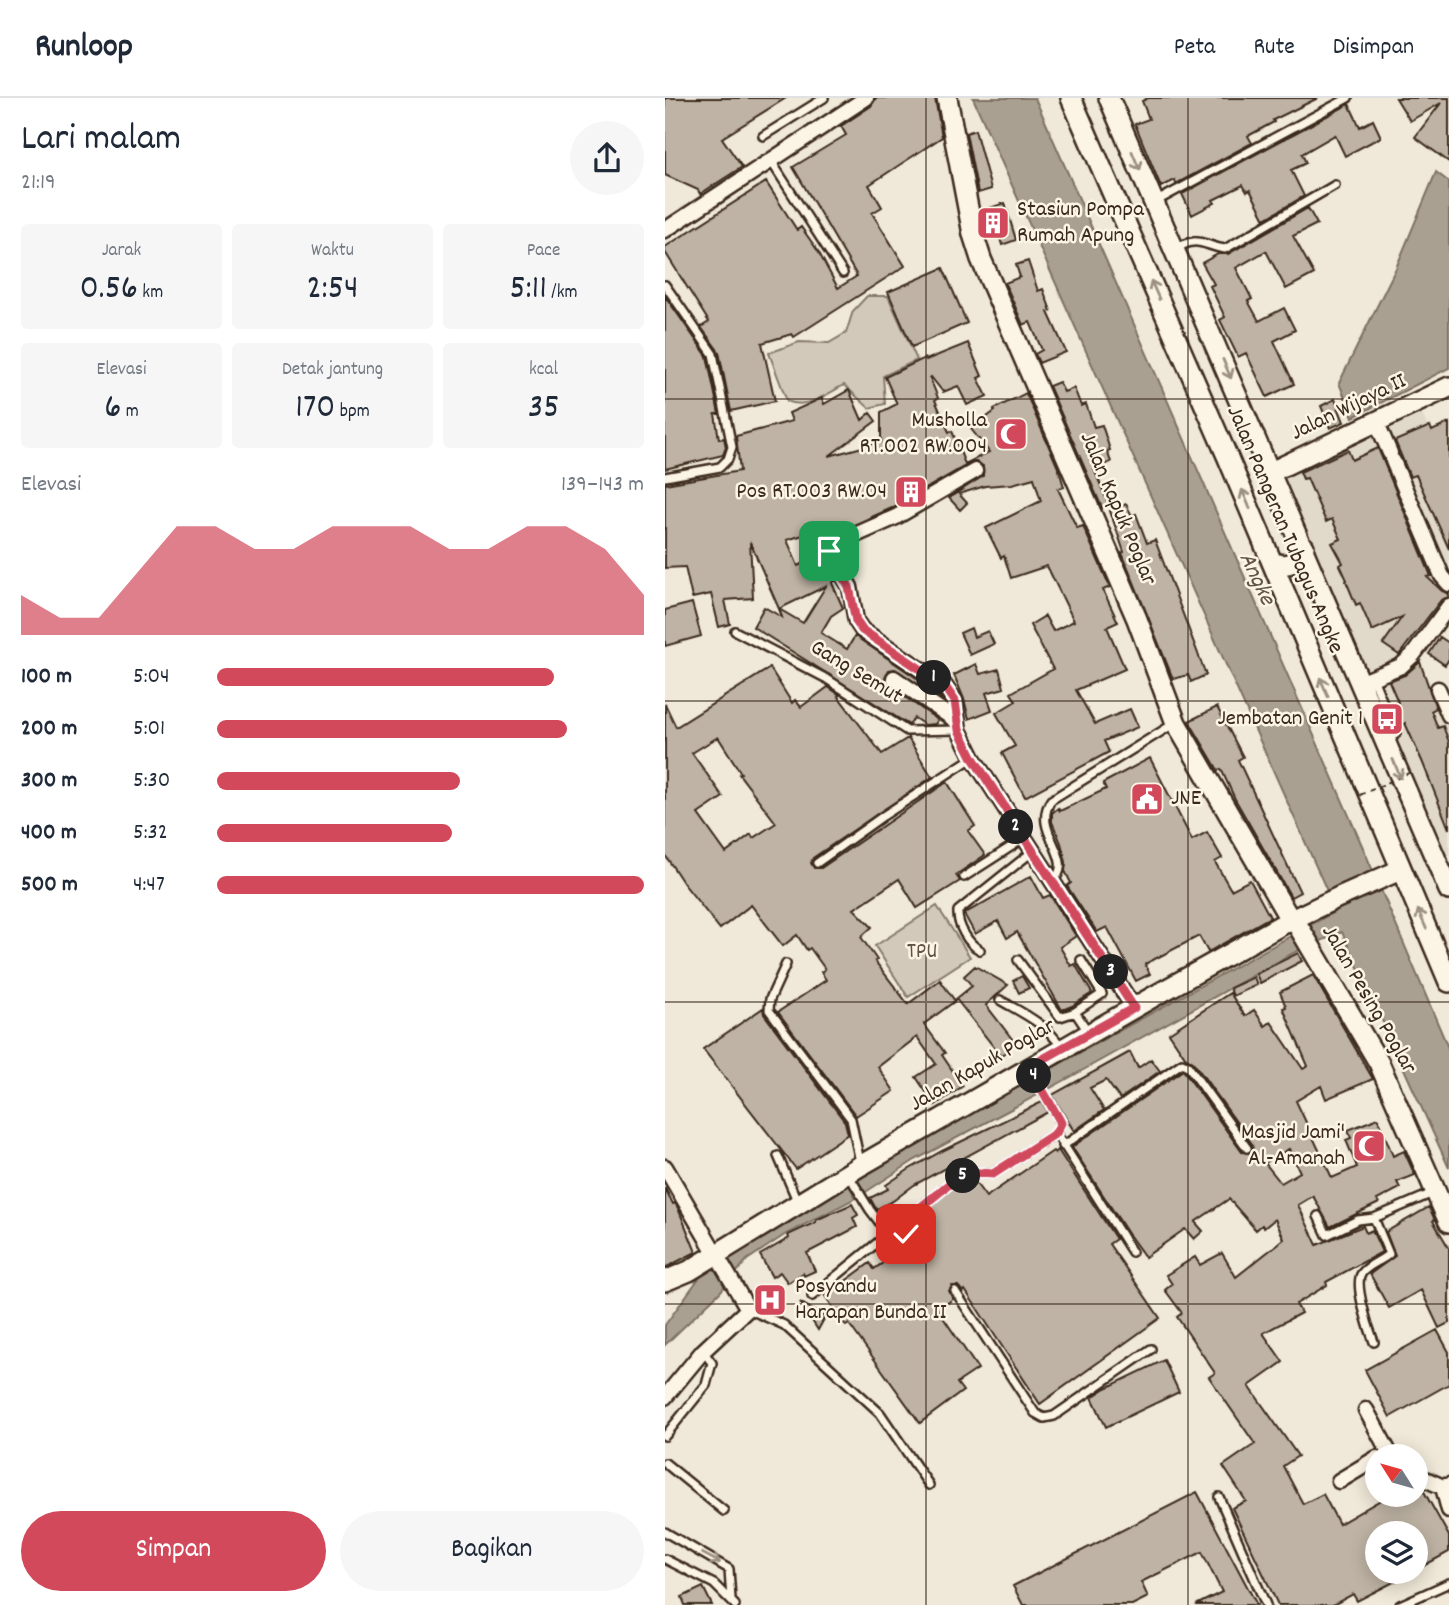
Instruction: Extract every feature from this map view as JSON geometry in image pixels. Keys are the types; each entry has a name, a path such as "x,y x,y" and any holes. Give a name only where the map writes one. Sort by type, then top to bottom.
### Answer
{"street":[{"path":"665,230 866,98"},
{"name":"Jalan Kapuk Poglar","path":"665,1281 717,1259 799,1203 1031,1071 1062,1048 1294,922 1176,723 1137,619 976,247 947,98"},
{"name":"Jalan Pangeran Tubagus Angke","path":"1071,98 1272,562 1395,872 1449,982"},
{"name":"Jalan Pangeran Tubagus Angke","path":"1109,98 1327,604 1380,712 1385,741 1449,890"},
{"name":"Jalan Wijaya II","path":"1271,472 1449,387"},
{"path":"1377,423 1442,576 1449,584"},
{"name":"Gang Semut","path":"975,471 896,517 835,544 829,551 849,587 856,621 862,630 944,685 955,701 959,726 973,758 1134,1008"},
{"path":"1272,562 1280,565 1291,564 1304,547"},
{"path":"1295,618 1299,610 1309,603 1315,601 1327,604"},
{"path":"1366,680 1396,669 1413,656 1449,606"},
{"path":"894,678 959,726"},
{"path":"1438,689 1449,715"},
{"path":"1294,922 1395,872"},
{"name":"Jalan Pesing Poglar","path":"1294,922 1379,1063 1449,1222"},
{"path":"665,1167 748,1309 703,1351 665,1397"},
{"path":"1366,1410 1380,1444"},
{"path":"1339,1481 1365,1466"},
{"path":"1428,1479 1446,1486 1449,1510"}],"lane":[{"path":"763,135 824,98"},
{"path":"1154,203 1348,98"},
{"path":"770,160 843,274"},
{"path":"1175,250 1184,243 1199,241 1225,249 1335,185"},
{"path":"665,285 713,354 732,447 728,459 720,467 665,477"},
{"name":"Gang Semut","path":"735,631 827,679 908,731 959,726"},
{"path":"1052,882 1062,867 1044,818 1045,809 1051,800 1176,723"},
{"path":"817,863 883,816 973,758"},
{"path":"964,877 1023,839"},
{"path":"981,950 973,947 968,939 957,916 958,911 1032,852"},
{"path":"1018,960 1057,1015 1064,1018 1102,994 1081,960"},
{"path":"786,964 770,999 769,1010 851,1119 853,1173 860,1195 888,1234"},
{"path":"1000,1000 1037,1021 1054,1035 1062,1048"},
{"path":"1075,1012 1089,1034"},
{"path":"1063,1146 1179,1064 1185,1063 1247,1148"},
{"path":"813,1296 953,1181 969,1172 993,1174 1056,1133 1061,1123 1031,1071"},
{"path":"1056,1133 1132,1252"},
{"path":"778,1156 799,1203"},
{"path":"1318,1216 1327,1235 1358,1220 1374,1218 1436,1191"},
{"path":"1374,1218 1389,1254 1362,1272 1359,1277 1364,1315 1374,1342"},
{"path":"888,1234 912,1235 918,1238"},
{"path":"955,1291 1035,1413 1044,1418 1054,1416 1151,1349"},
{"path":"748,1309 784,1325 880,1413 929,1485"},
{"path":"665,1436 706,1385 712,1363 703,1351"},
{"path":"665,1463 724,1511"},
{"path":"1219,1497 1266,1605"},
{"path":"665,1532 729,1569 733,1602"},
{"path":"665,1559 714,1584 733,1602"},
{"path":"1400,1605 1449,1583"}],"path":[{"path":"1360,795 1412,772"}],"shaded area":[{"path":"973,98 1035,98 1449,1050 1449,1168 1342,932 1297,951 915,1160 858,1197 786,1234 747,1260 720,1292 665,1345 665,1325 702,1274 846,1182 1336,911"},
{"path":"1436,172 1449,182 1449,368 1353,417 1339,383 1396,268"},
{"path":"1422,414 1449,476 1449,605 1416,650 1449,730 1449,868 1283,479"}],"green space":[{"path":"867,296 888,296 917,360 883,376 885,404 869,408 844,385 802,404 787,401 769,353 799,342 829,343 846,333 853,311"},
{"name":"TPU","path":"937,906 970,957 908,997 875,946"}],"building":[{"path":"665,98 786,98 722,138 742,167 700,194 698,190 665,175"},
{"path":"876,98 935,98 942,137 869,185 882,207 872,213 905,266 794,337 792,334 762,343 775,401 731,411 719,352 701,327 709,322 665,252 665,247 766,182 797,230 801,227 818,251 838,288 857,276 793,167 846,135 841,126 871,106"},
{"path":"1148,98 1318,98 1273,120 1274,122 1248,136 1252,143 1176,184 1175,180 1161,187 1135,124 1149,119 1142,101"},
{"path":"1396,98 1449,98 1449,162 1415,137 1441,103 1410,121"},
{"path":"1349,104 1360,127 1373,120 1381,137 1345,156 1335,135 1302,154 1306,163 1291,170 1304,196 1265,219 1250,190 1247,192 1243,185 1213,200 1215,203 1192,215 1182,194"},
{"path":"975,130 991,189 978,193 966,133"},
{"name":"Stasiun Pompa Rumah Apung","path":"1005,203 1016,240 1002,245 998,232 986,236 981,211"},
{"path":"1308,208 1317,224 1293,236 1314,274 1286,289 1266,251 1236,268 1252,299 1248,301 1259,321 1284,308 1295,330 1274,341 1294,384 1267,397 1246,353 1238,357 1220,320 1225,317 1210,286 1214,284 1202,263 1218,254 1228,254"},
{"path":"1028,261 1038,291 1043,289 1051,311 1048,312 1066,352 1039,363 1035,354 1042,350 1030,322 1023,325 1005,283 1020,277 1016,265"},
{"path":"943,268 967,323 912,347 888,292"},
{"path":"665,296 707,356 719,414 715,414 719,439 724,438 726,447 723,455 665,469"},
{"path":"968,343 982,376 978,378 987,396 967,405 958,386 943,392 930,378 938,398 935,400 949,432 952,431 965,464 989,452 971,429 995,411 994,409 1026,393 1059,470 1064,487 1058,489 1077,528 1083,526 1110,587 1103,590 1118,622 1107,627 1125,669 1076,690 1095,724 1130,709 1138,727 1104,741 1109,752 1025,797 1002,753 1015,746 996,713 1016,701 1011,693 1053,669 1030,625 1045,616 1053,631 1074,621 1047,566 1011,578 1004,556 1001,558 986,528 1041,501 1034,478 1012,484 985,486 959,494 967,503 960,510 949,498 983,476 983,466 974,461 892,508 831,535 822,545 816,531 787,540 798,566 820,555 835,581 832,583 843,608 831,616 821,633 847,649 855,636 937,692 942,700 895,669 889,670 885,677 889,686 938,720 935,724 925,725 914,718 909,725 753,627 764,607 782,617 750,542 753,598 725,600 730,624 719,627 711,594 692,598 685,567 665,568 665,484 740,471 736,436 792,421 789,413 822,398 824,404 849,390 862,420 870,413 876,421 829,456 881,442 881,412 897,404 885,377 925,358 926,360","holes":["826,586 803,623 779,609"]},
{"path":"1059,382 1064,392 1074,388 1081,406 1086,404 1094,427 1102,425 1111,462 1094,469 1109,505 1102,508 1049,386"},
{"path":"1335,399 1344,422 1330,428 1321,406"},
{"path":"1449,423 1449,549 1416,475 1410,477 1395,441 1430,426 1432,431"},
{"path":"1378,448 1431,576 1427,577 1449,594 1449,597 1441,600 1399,655 1383,644 1402,617 1372,631 1360,603 1356,605 1340,565 1343,563 1332,543 1341,539 1332,519 1326,522 1307,478 1303,479 1300,472 1348,450 1352,460"},
{"path":"1126,504 1132,516 1136,514 1147,543 1155,540 1206,675 1191,682 1188,675 1173,679 1122,553 1124,552 1110,511"},
{"path":"692,603 701,636 665,646 665,610"},
{"path":"971,628 974,637 988,631 994,644 970,655 960,633"},
{"path":"1440,637 1449,643 1449,659 1445,665 1429,654"},
{"path":"1420,662 1436,708 1431,711 1438,728 1443,726 1449,742 1449,829 1405,723 1402,725 1392,705 1398,702 1389,681 1405,675"},
{"path":"976,664 980,674 999,669 1004,688 986,693 992,710 969,719 954,675"},
{"path":"770,668 792,703 795,700 801,707 828,687 840,695 838,696 882,754 908,738 932,777 813,858 811,863 814,868 821,868 947,782 975,826 968,831 985,855 956,875 960,881 917,908 899,879 854,909 872,927 861,937 877,960 875,961 908,1004 940,980 955,1001 924,1024 945,1053 942,1055 963,1086 935,1105 916,1077 936,1064 917,1037 878,1067 894,1091 856,1116 778,1012 826,980 821,972 825,969 810,948 807,950 797,935 783,946 751,905 720,929 665,855 665,704 676,727","holes":["718,737 741,773 739,774 776,823 753,838 751,834 726,853 698,814 723,797 692,753"]},
{"path":"1217,707 1243,757 1238,760 1300,892 1291,897 1235,799 1221,769 1218,770 1189,721"},
{"path":"1150,758 1192,840 1207,832 1222,858 1215,862 1231,890 1250,880 1270,917 1208,952 1199,936 1145,964 1150,974 1136,981 1107,927 1097,932 1067,886 1071,883 1065,871 1066,862 1052,822 1052,813 1058,808 1060,811 1106,789 1103,783"},
{"path":"1031,876 1043,898 1050,895 1076,936 1060,947 1071,966 1075,964 1092,993 1062,1010 1017,932 1007,938 998,921 975,934 964,914"},
{"path":"1298,953 1302,961 1260,983 1256,974"},
{"path":"975,966 1008,985 986,1005 1016,1044 1001,1056 956,999 972,986 964,976"},
{"path":"1313,975 1373,1079 1326,1099 1321,1086 1296,1101 1332,1178 1357,1167 1346,1140 1351,1138 1348,1130 1378,1118 1393,1156 1404,1151 1415,1175 1397,1182 1400,1188 1377,1200 1379,1203 1330,1227 1313,1196 1298,1205 1317,1245 1363,1226 1366,1233 1372,1230 1382,1252 1326,1282 1327,1285 1296,1304 1301,1313 1263,1333 1283,1362 1249,1386 1298,1456 1283,1466 1303,1504 1323,1494 1339,1524 1368,1507 1428,1507 1428,1499 1449,1536 1449,1552 1428,1563 1428,1521 1365,1521 1365,1584 1390,1584 1357,1601 1353,1594 1333,1605 1278,1605 1232,1508 1246,1501 1223,1466 1255,1444 1209,1377 1215,1373 1177,1317 1182,1313 1165,1290 1172,1284 1166,1275 1195,1257 1200,1265 1222,1253 1236,1277 1284,1239 1275,1219 1264,1228 1262,1225 1256,1230 1229,1199 1195,1222 1203,1231 1194,1239 1185,1229 1145,1257 1072,1147 1183,1070 1242,1152 1250,1153 1253,1150 1252,1144 1169,1033 1230,993 1245,1016 1254,1010 1265,1026 1271,1022 1303,1069 1308,1066 1283,1008 1286,1007 1280,992","holes":["1289,1149 1300,1172 1281,1183 1265,1163"]},
{"path":"1022,976 1029,988 1019,993 1013,981"},
{"path":"1254,977 1257,985 1233,996 1230,988"},
{"path":"763,1008 764,1014 845,1122 848,1134 796,1169 703,1049"},
{"path":"1130,1052 1138,1068 1151,1059 1160,1071 1120,1099 1106,1080 1090,1088 1104,1110 1074,1131 1052,1095"},
{"path":"1042,1102 1048,1112 914,1185 893,1201 877,1209 875,1207 870,1198 888,1189 886,1185 908,1170"},
{"path":"1058,1150 1116,1239 1109,1244 1160,1318 1040,1404 965,1290 963,1292 958,1286 952,1286 949,1291 953,1299 938,1310 978,1369 957,1383 963,1391 920,1423 849,1324 846,1326 825,1296 870,1263 874,1269 913,1242 922,1243 923,1235 930,1231 920,1215 956,1186 972,1178 986,1197"},
{"path":"665,1188 678,1208 696,1252 665,1268"},
{"path":"852,1204 858,1215 853,1218 857,1227 807,1253 815,1271 804,1276 803,1273 788,1283 780,1272 772,1277 760,1255 789,1238 788,1235"},
{"path":"1429,1207 1435,1220 1433,1221 1449,1248 1449,1323 1439,1328 1421,1290 1389,1308 1370,1274 1395,1256 1386,1232"},
{"name":"Posyandu Harapan Bunda II","path":"771,1290 780,1302 769,1310 760,1298"},
{"path":"800,1302 825,1317 818,1330"},
{"path":"1437,1330 1449,1352 1449,1384 1390,1417 1365,1370"},
{"path":"1164,1360 1179,1392 1106,1427 1092,1397"},
{"path":"1197,1492 1257,1605 1196,1605 1222,1592 1202,1552 1141,1582 1148,1597 1132,1605 1023,1605 1013,1586"},
{"path":"703,1587 712,1605 685,1605 682,1597"}],"place":[{"name":"Stasiun Pompa Rumah Apung","path":"993,223"},
{"name":"Musholla RT.002 RW.004","path":"1011,434"},
{"name":"Pos RT.003 RW.04","path":"911,492"},
{"name":"Jembatan Genit 1","path":"1387,719"},
{"name":"JNE","path":"1147,799"},
{"name":"Masjid Jami' Al-Amanah","path":"1369,1146"},
{"name":"Posyandu Harapan Bunda II","path":"770,1300"}],"route":[{"path":"829,551 849,587 856,621 862,630 944,685 955,701 959,730 973,758 1134,1008 1029,1067 1061,1123 1056,1133 993,1174 969,1172 953,1181 888,1234 906,1234"}],"water label":[{"name":"Angke","path":"1256,579"}]}
